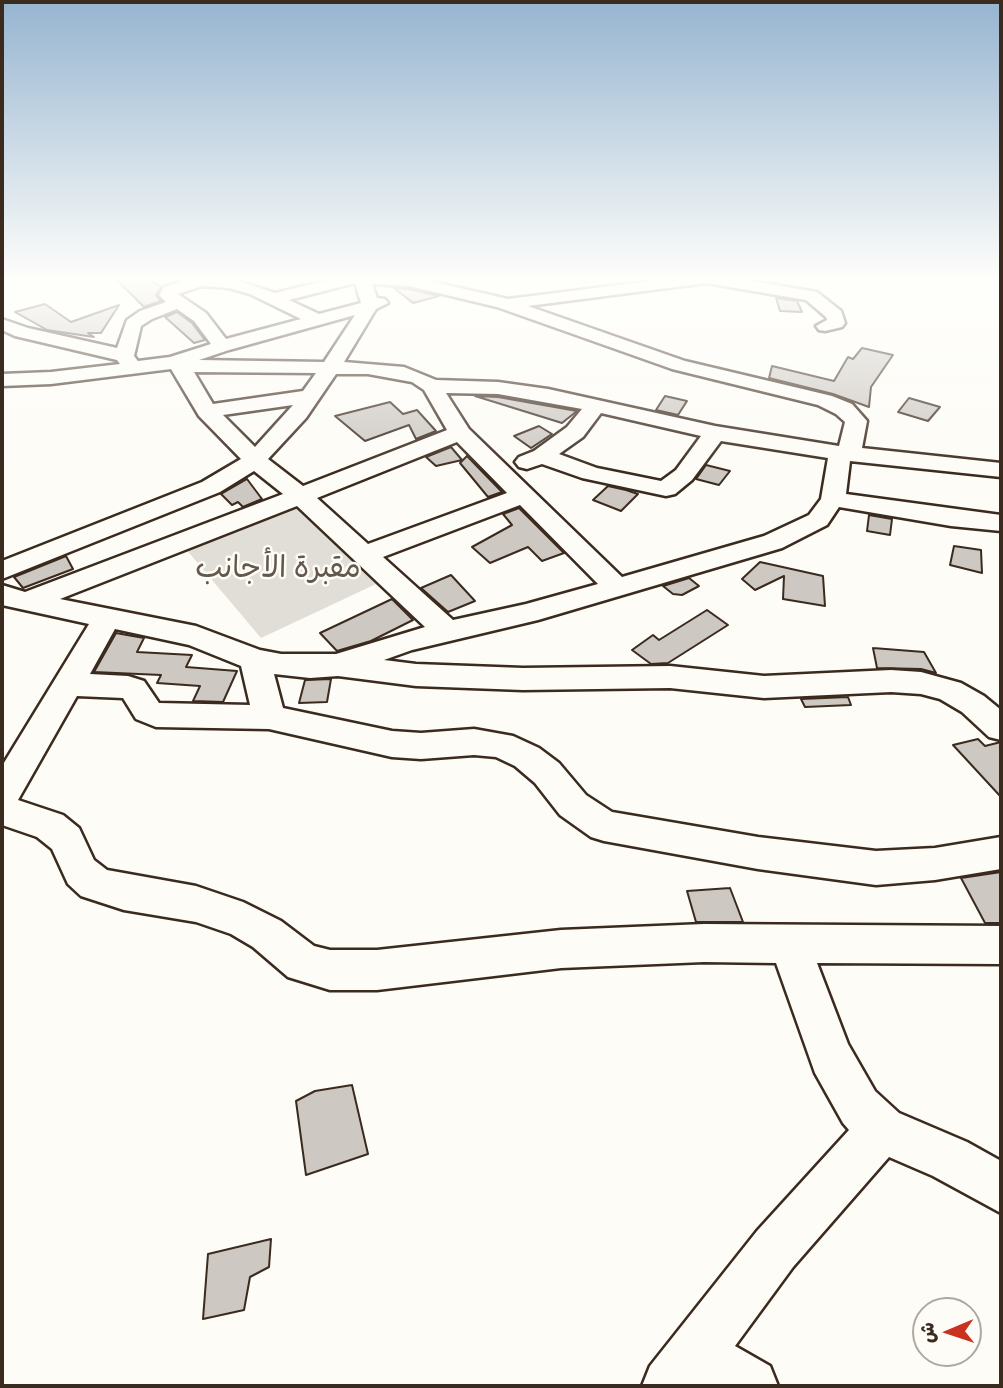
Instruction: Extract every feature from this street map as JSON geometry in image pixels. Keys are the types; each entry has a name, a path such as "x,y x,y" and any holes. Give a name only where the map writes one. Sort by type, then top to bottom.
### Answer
{"street":[{"path":"59,343 129,363"},
{"path":"129,363 131,343"},
{"path":"220,343 222,346"},
{"path":"177,364 233,343"},
{"path":"7,592 211,487 255,460 280,436 333,367 347,343"},
{"path":"338,665 406,641 528,613 773,542 818,520 833,499 856,421 852,415 835,404 678,365 615,343"},
{"path":"2,380 129,363 333,367 395,371 419,378 432,386 460,433 616,586"},
{"path":"177,364 207,411 255,460 300,496 448,632"},
{"path":"432,386 498,388 596,406 715,433 845,453 1001,470"},
{"path":"207,411 311,396"},
{"path":"500,472 542,456 575,432 596,406"},
{"path":"7,592 300,496 460,433"},
{"path":"542,456 590,474 666,489 684,475 715,433"},
{"path":"364,555 522,496"},
{"path":"833,499 951,518 1001,523"},
{"path":"7,592 107,618 196,636 255,660 281,665 338,665 416,675 523,678 657,677 764,687 891,681 921,683 950,691 973,704 1001,728"},
{"path":"2,796 107,618"},
{"path":"255,660 269,717"},
{"path":"69,684 128,687 133,689 147,711 165,717 269,717 392,744 421,746 474,742 501,746 527,757 547,773 573,805 604,826 758,853 876,868 935,864 1001,853"},
{"path":"2,810 50,826 66,839 81,872 95,884 124,893 196,904 243,919 303,963 330,970 377,970 561,949 704,943 1001,944"},
{"path":"789,943 813,1014 839,1075 859,1107 882,1130 950,1159 1001,1188"},
{"path":"750,1386 682,1370 775,1249 882,1130"}],"green space":[{"name":"مقبرة الأجانب","path":"292,505 376,584 261,638 185,548"}],"building":[{"path":"862,348 893,355 871,387 869,407 833,394 769,378 772,366 834,381 848,357 853,359"},
{"path":"475,396 498,397 577,411 562,423"},
{"path":"665,396 687,401 678,415 656,410"},
{"path":"909,398 940,407 928,421 898,412"},
{"path":"390,402 403,414 417,410 436,431 416,439 409,425 365,441 335,416"},
{"path":"539,426 552,434 531,448 514,436"},
{"path":"451,447 462,460 436,466 426,457"},
{"path":"467,456 502,492 488,497 460,463"},
{"path":"706,465 730,471 719,485 696,479"},
{"path":"247,479 262,499 243,507 238,502 232,505 221,494"},
{"path":"608,486 638,494 621,511 593,500"},
{"path":"519,508 564,553 542,561 528,547 490,563 472,547 512,525 503,514"},
{"path":"869,515 892,519 890,535 867,531"},
{"path":"954,546 981,550 982,573 950,565"},
{"path":"66,556 73,569 23,588 14,577"},
{"path":"760,562 823,576 825,606 783,599 784,576 755,590 742,579"},
{"path":"451,575 475,601 448,612 421,588"},
{"path":"689,578 699,586 682,595 673,594 663,586"},
{"path":"392,599 413,620 371,641 337,651 320,633"},
{"path":"707,610 728,625 668,663 651,664 632,650 653,635 659,640"},
{"path":"116,633 144,638 137,652 192,655 186,667 237,671 223,702 193,701 200,686 157,683 161,675 94,672"},
{"path":"873,648 924,652 936,673 921,669 877,668"},
{"path":"331,679 327,702 299,703 305,680"},
{"path":"848,697 851,705 805,707 801,699"},
{"path":"978,739 985,746 1001,742 1001,797 953,745"},
{"path":"1001,872 1001,923 985,923 961,878"},
{"path":"730,888 743,922 696,922 687,891"},
{"path":"352,1085 368,1154 306,1175 296,1101 315,1091"},
{"path":"271,1239 269,1267 250,1277 244,1310 203,1319 208,1254"}]}
